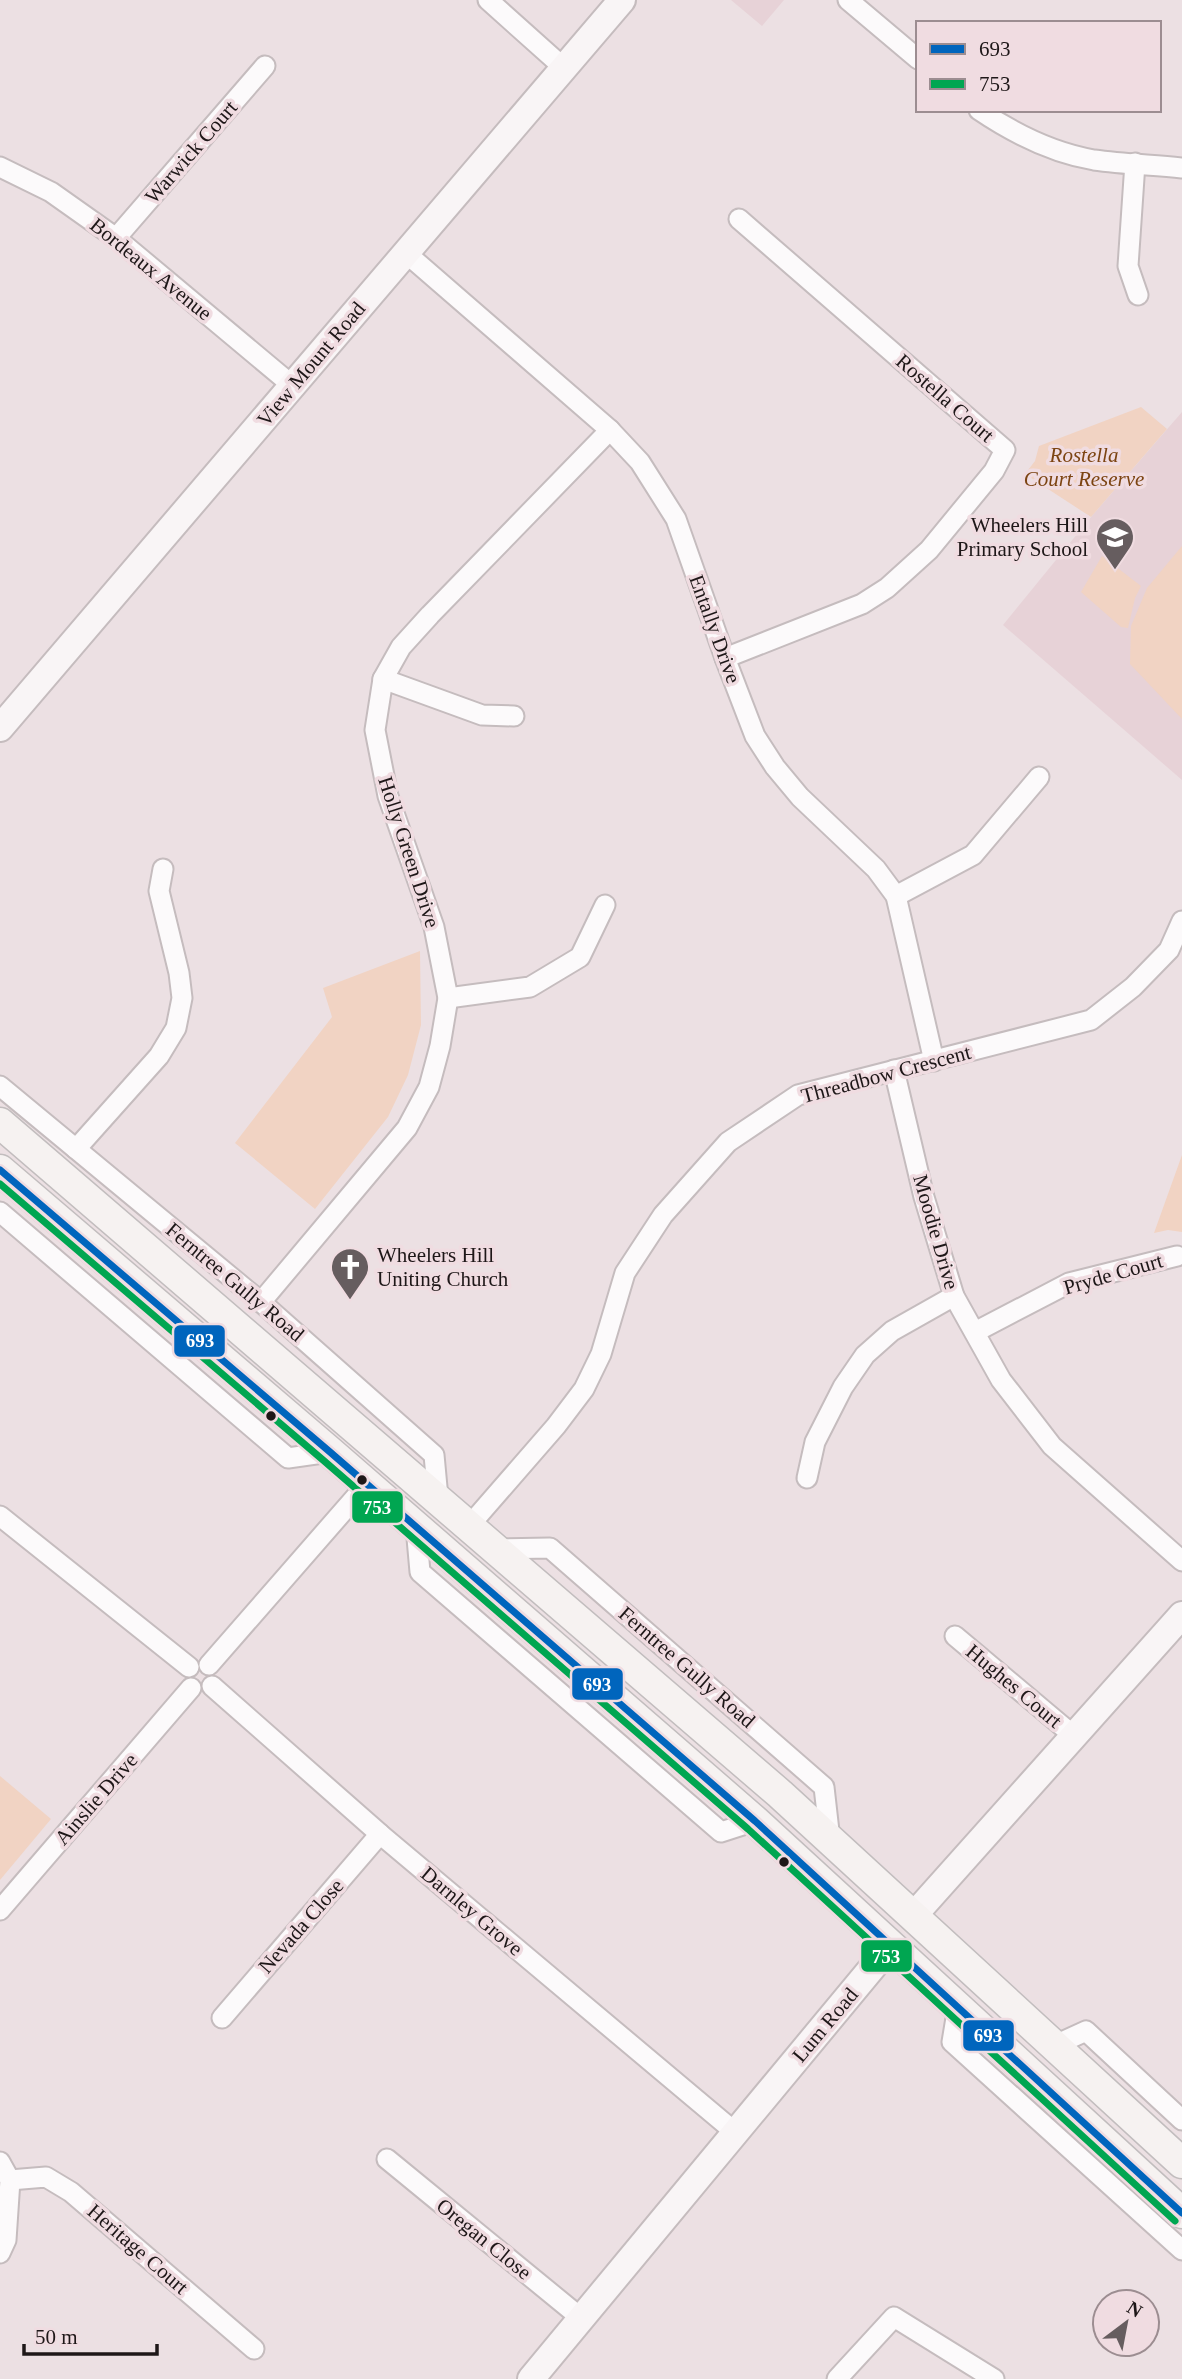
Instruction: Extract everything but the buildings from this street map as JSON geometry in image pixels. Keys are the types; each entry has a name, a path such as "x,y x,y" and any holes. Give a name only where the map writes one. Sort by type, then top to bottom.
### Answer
{"main road":[{"name":"Ferntree Gully Road","path":"0,1123 780,1794 1182,2163"},
{"path":"0,1170 331,1452 755,1821 1182,2213"},
{"path":"367,1484 390,1456"},
{"path":"755,1821 780,1794"},
{"name":"Lum Road","path":"891,1945 914,1915"},
{"path":"1030,2072 1053,2046"}],"street":[{"path":"488,0 565,68"},
{"name":"View Mount Road","path":"0,728 622,0"},
{"path":"848,0 916,57"},
{"name":"Warwick Court","path":"116,238 265,66"},
{"path":"982,112 1002,126 1031,140 1093,160 1182,168"},
{"path":"1135,163 1128,266 1138,295"},
{"name":"Bordeaux Avenue","path":"0,167 51,192 116,238 293,386"},
{"name":"Rostella Court","path":"725,658 862,604 887,588 929,550 994,471 1005,450 739,219"},
{"name":"Entally Drive","path":"406,253 610,430 640,462 676,519 755,736 775,767 800,797 876,869 896,896 934,1061"},
{"name":"Holly Green Drive","path":"261,1302 407,1128 429,1087 440,1046 448,998 434,927 388,796 374,730 383,678 408,639 610,430"},
{"path":"383,678 482,715 513,716"},
{"path":"896,896 973,855 1039,777"},
{"path":"76,1149 159,1056 176,1028 183,998 159,891 163,869"},
{"path":"448,998 530,987 580,957 605,905"},
{"name":"Threadbow Crescent","path":"469,1526 556,1426 584,1389 601,1354 625,1273 663,1215 728,1142 798,1095 1091,1020 1175,954 1182,921"},
{"name":"Moodie Drive","path":"894,1070 924,1197 954,1296 1000,1380 1052,1446 1182,1561"},
{"name":"Ferntree Gully Road","path":"0,1086 261,1302 434,1455 438,1498"},
{"path":"0,1212 288,1458 331,1452"},
{"name":"Pryde Court","path":"975,1332 1069,1283 1177,1256"},
{"path":"807,1478 815,1442 842,1387 865,1355 892,1331 954,1296"},
{"path":"209,1665 367,1484"},
{"path":"0,1516 189,1667"},
{"name":"Ferntree Gully Road","path":"497,1549 550,1548 572,1566 824,1787 830,1840"},
{"name":"Lum Road","path":"914,1915 1182,1615"},
{"name":"Hughes Court","path":"955,1636 1074,1736"},
{"path":"200,1662 209,1665 215,1677 212,1686 201,1691 191,1689 185,1677 189,1667 200,1662"},
{"name":"Darnley Grove","path":"212,1686 380,1834 736,2133"},
{"name":"Ainslie Drive","path":"0,1910 191,1689"},
{"name":"Nevada Close","path":"222,2018 380,1834"},
{"name":"Lum Road","path":"531,2379 891,1945"},
{"path":"958,2006 952,2042 1182,2250"},
{"path":"1053,2046 1086,2031 1182,2120"},
{"name":"Oregan Close","path":"387,2159 582,2318"},
{"path":"0,2162 10,2180 6,2240 0,2253"},
{"name":"Heritage Court","path":"10,2180 46,2177 71,2192 254,2350"},
{"path":"837,2379 894,2316 994,2379"}],"shaded area":[{"path":"731,0 784,0 762,26"},
{"name":"Wheelers Hill Primary School","path":"1182,412 1182,780 1003,625 1091,517"}],"green space":[{"name":"Rostella Court Reserve","path":"1141,407 1167,429 1091,517 1025,474 1035,461 1039,446"},
{"path":"1182,546 1182,719 1130,664 1131,626 1147,588"},
{"path":"1102,556 1141,586 1135,598 1128,628 1121,627 1081,592"},
{"path":"420,951 421,1025 408,1075 388,1117 315,1209 235,1143 332,1017 323,988"},
{"path":"1182,1155 1182,1232 1168,1230 1154,1233"},
{"path":"0,1776 51,1819 0,1880"}],"transit line":[{"name":"693","path":"0,1170 755,1821 1182,2213"},
{"name":"753","path":"0,1184 748,1829 1175,2221"}],"place":[{"name":"Wheelers Hill Primary School","path":"1115,571"},
{"name":"Wheelers Hill Uniting Church","path":"350,1301"}]}
